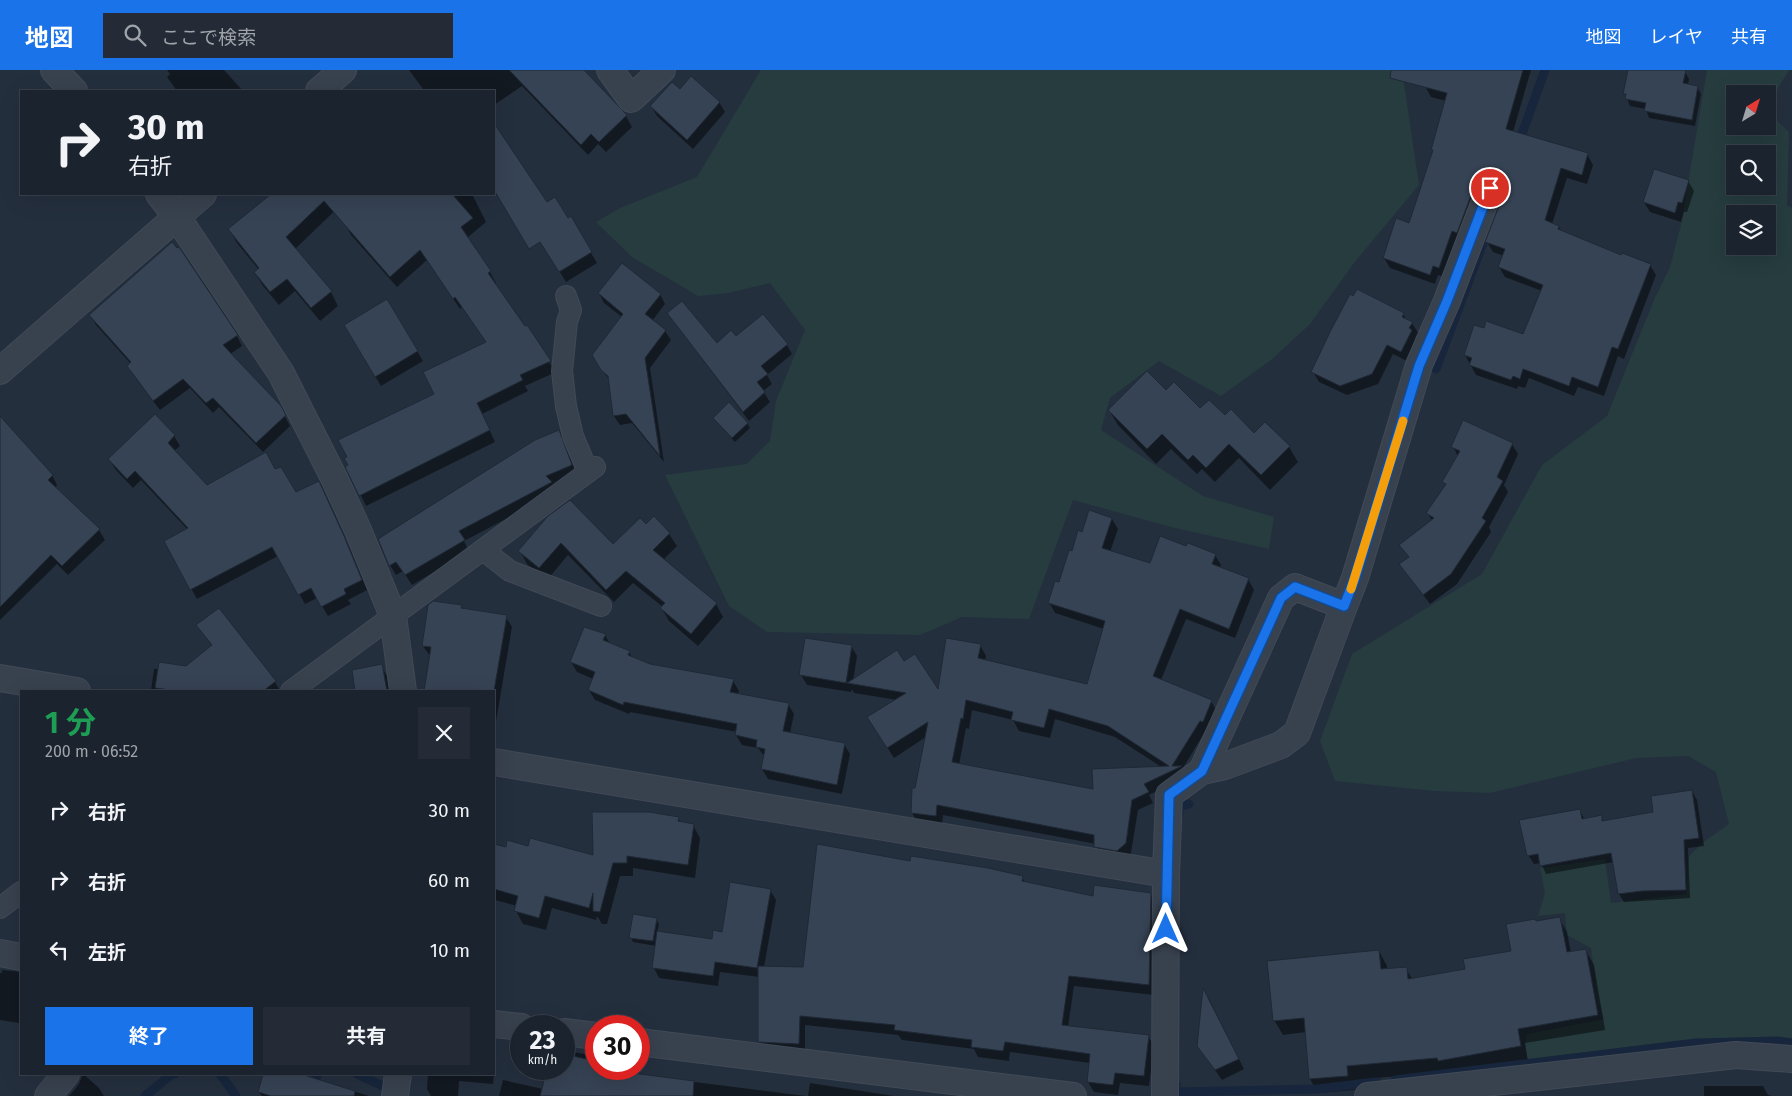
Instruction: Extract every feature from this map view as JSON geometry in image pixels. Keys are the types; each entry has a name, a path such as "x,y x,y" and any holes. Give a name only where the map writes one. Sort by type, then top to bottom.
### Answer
{"street":[{"path":"54,70 73,90"},
{"path":"321,90 343,70"},
{"path":"610,70 631,99 662,70"},
{"path":"1165,1096 1166,874 1169,795 1202,771 1225,766 1282,745 1298,733 1355,578 1419,366 1447,301 1490,188"},
{"path":"160,195 177,217 281,373 335,480 358,530 393,616 403,690"},
{"path":"0,371 202,195"},
{"path":"292,690 592,470 573,436 566,406 562,371 570,310 566,296"},
{"path":"483,550 510,571 601,606"},
{"path":"1202,771 1281,598 1295,587 1344,606"},
{"path":"0,678 71,690"},
{"path":"495,762 1166,874"},
{"path":"0,908 20,893"},
{"path":"0,953 20,957"},
{"path":"495,1024 510,1026"},
{"path":"650,1043 1073,1096"},
{"path":"1368,1096 1736,1055 1792,1059"},
{"path":"48,1096 65,1075"},
{"path":"394,1096 398,1075"}],"green space":[{"path":"761,70 1402,70 1419,185 1354,263 1310,324 1271,360 1221,396 1159,361 1110,398 1101,430 1203,496 1274,517 1269,549 1171,527 1073,500 1029,619 962,617 920,635 767,632 729,606 665,475 747,464 770,441 776,401 805,330 770,283 728,293 698,296 632,257 596,222 620,208 697,177"},
{"path":"1707,70 1789,70 1776,92 1776,85 1726,85 1726,135 1776,135 1776,120 1789,132 1787,205 1792,208 1792,1043 1556,1068 1527,1058 1525,1044 1527,1034 1604,1019 1598,1000 1591,948 1567,935 1565,913 1538,916 1545,893 1540,868 1605,859 1611,903 1686,894 1689,856 1705,841 1729,824 1716,772 1688,756 1636,758 1490,793 1435,791 1335,781 1320,741 1352,654 1482,574 1542,465 1607,416 1654,300 1670,267 1681,225"}],"building":[{"path":"509,70 584,70 627,115 599,142 591,134 581,145"},
{"path":"1391,70 1523,70 1506,129 1588,153 1582,175 1561,168 1545,220 1559,226 1558,229 1621,255 1622,253 1651,264 1618,349 1612,347 1598,387 1572,377 1569,386 1523,369 1520,379 1513,376 1511,380 1469,365 1472,358 1464,355 1474,325 1484,328 1486,321 1523,334 1543,285 1498,267 1505,249 1485,242 1504,193 1505,186 1502,179 1496,174 1487,173 1476,182 1457,233 1452,231 1439,268 1433,266 1430,275 1383,258 1396,218 1409,223 1433,150 1431,150 1447,93 1390,78"},
{"path":"1628,70 1686,70 1683,83 1698,86 1692,120 1644,111 1646,103 1625,99 1626,94 1623,94"},
{"path":"691,76 720,102 687,140 650,106 672,82 680,89"},
{"path":"495,124 547,202 555,197 568,218 571,216 592,252 559,272 540,242 529,249 495,192"},
{"path":"1654,169 1689,180 1682,203 1678,202 1675,213 1643,202"},
{"path":"270,195 453,195 473,218 461,227 491,271 488,273 551,361 520,375 523,380 477,403 490,430 359,496 345,467 348,465 344,458 347,457 338,440 434,394 423,372 486,342 455,297 453,299 420,250 390,277 324,201 286,237 332,291 311,308 287,279 270,292 254,272 259,268 228,229"},
{"path":"172,242 177,248 179,247 238,335 223,345 281,406 286,415 256,443 213,398 206,403 183,379 153,401 127,366 131,362 89,315"},
{"path":"622,263 661,294 645,314 666,330 645,358 660,456 626,414 613,416 608,376 601,370 592,355 623,314 598,293"},
{"path":"1357,289 1404,313 1402,317 1413,322 1409,328 1412,330 1401,352 1387,345 1372,374 1340,386 1311,372 1350,294 1353,296"},
{"path":"387,299 418,351 375,377 344,325"},
{"path":"682,301 717,343 731,330 736,336 763,314 788,344 761,366 768,374 757,382 765,392 743,412 667,313"},
{"path":"1147,371 1166,390 1174,382 1200,408 1209,400 1225,415 1231,409 1254,433 1265,422 1290,446 1261,475 1229,444 1206,468 1193,455 1188,460 1162,434 1147,449 1108,410"},
{"path":"729,402 748,423 732,438 713,418"},
{"path":"155,414 175,435 168,443 207,485 266,452 275,469 281,467 296,492 319,481 362,580 344,589 346,594 321,607 311,588 298,595 272,547 190,590 164,541 188,528 135,471 127,479 108,459"},
{"path":"0,416 53,475 48,480 100,529 62,566 51,555 0,607"},
{"path":"1463,420 1513,443 1497,477 1503,481 1482,518 1486,521 1451,574 1423,595 1399,564 1409,557 1399,545 1434,518 1426,513 1446,484 1442,482 1460,451 1451,447"},
{"path":"559,430 572,465 546,476 552,482 459,531 465,540 405,575 396,562 389,566 378,539 535,440"},
{"path":"570,500 613,544 640,518 646,524 654,516 670,533 653,550 717,603 691,634 660,608 665,603 626,571 606,590 561,543 539,568 518,551 548,516"},
{"path":"1089,510 1112,518 1102,548 1150,563 1160,536 1186,546 1188,543 1216,554 1212,564 1249,578 1229,629 1180,609 1153,676 1212,700 1203,722 1200,721 1172,766 1182,766 1144,784 1149,792 1132,800 1126,843 1117,851 1094,847 1094,835 937,805 936,816 911,813 912,788 915,788 928,722 887,748 867,717 906,693 847,683 897,650 904,661 915,654 938,689 946,638 981,644 978,658 1087,684 1105,621 1048,603 1055,581 1059,582 1069,550 1072,551 1078,530 1082,532","holes":["966,700 1013,712 1011,720 1044,728 1049,709 1108,726 1169,766 1092,769 1093,789 952,762"]},
{"path":"433,601 462,605 461,608 507,615 494,690 424,690 431,647 422,646 428,605"},
{"path":"219,608 276,681 264,690 171,690 155,688 159,662 186,666 212,645 196,625"},
{"path":"584,627 606,634 603,640 630,651 628,655 650,664 734,679 730,692 789,703 783,731 845,743 837,785 761,769 765,749 756,747 757,740 735,735 737,724 624,702 623,705 588,690 595,672 570,662"},
{"path":"805,638 852,645 846,683 799,675"},
{"path":"382,664 387,690 355,690 352,670"},
{"path":"1692,790 1699,838 1684,840 1686,890 1642,891 1618,894 1611,853 1540,866 1538,854 1527,856 1519,820 1580,809 1582,819 1602,815 1602,821 1653,812 1651,796"},
{"path":"592,812 649,812 679,817 678,821 694,824 688,865 627,856 627,863 613,863 600,912 593,911 593,893 589,908 545,896 539,918 514,911 518,896 495,889 495,844 506,847 507,840 528,846 530,838 593,855"},
{"path":"817,844 910,861 911,856 988,868 1023,876 1022,881 1093,896 1094,885 1151,893 1149,985 1069,976 1062,1025 1149,1035 1144,1076 1115,1073 1113,1085 1087,1082 1090,1054 1005,1042 1003,1051 971,1047 972,1040 894,1030 895,1025 800,1016 799,1044 758,1042 758,966 803,967"},
{"path":"730,882 771,889 757,968 715,962 713,976 652,968 657,931 712,939 713,930 722,932"},
{"path":"633,914 657,918 653,941 629,938"},
{"path":"1560,917 1567,952 1586,949 1598,1015 1518,1029 1521,1046 1438,1061 1437,1058 1347,1066 1348,1076 1309,1079 1304,1018 1273,1021 1267,961 1379,950 1381,969 1407,967 1408,979 1465,969 1463,959 1511,951 1506,924"},
{"path":"1203,988 1239,1059 1215,1070 1197,1046"},
{"path":"575,1056 585,1059 585,1080 650,1080 650,1075 694,1081 693,1096 540,1096 544,1080 575,1080"},
{"path":"263,1075 304,1075 355,1091 354,1096 271,1096 258,1092"}],"waterway":[{"path":"1518,145 1545,70"},
{"path":"1436,369 1486,235"},
{"path":"1179,813 1179,806 1189,804"},
{"path":"1395,1080 1696,1043 1777,1041 1792,1043"},
{"path":"145,1096 171,1075"},
{"path":"221,1075 236,1096"},
{"path":"308,1096 318,1075"},
{"path":"359,1075 393,1091"},
{"path":"1176,1084 1176,1092 1317,1089 1377,1082"}],"slow traffic":[{"path":"1351,589 1403,421"}],"route":[{"path":"1166,929 1169,795 1202,771 1281,598 1295,587 1344,606 1355,578 1419,366 1447,301 1490,188"}]}
